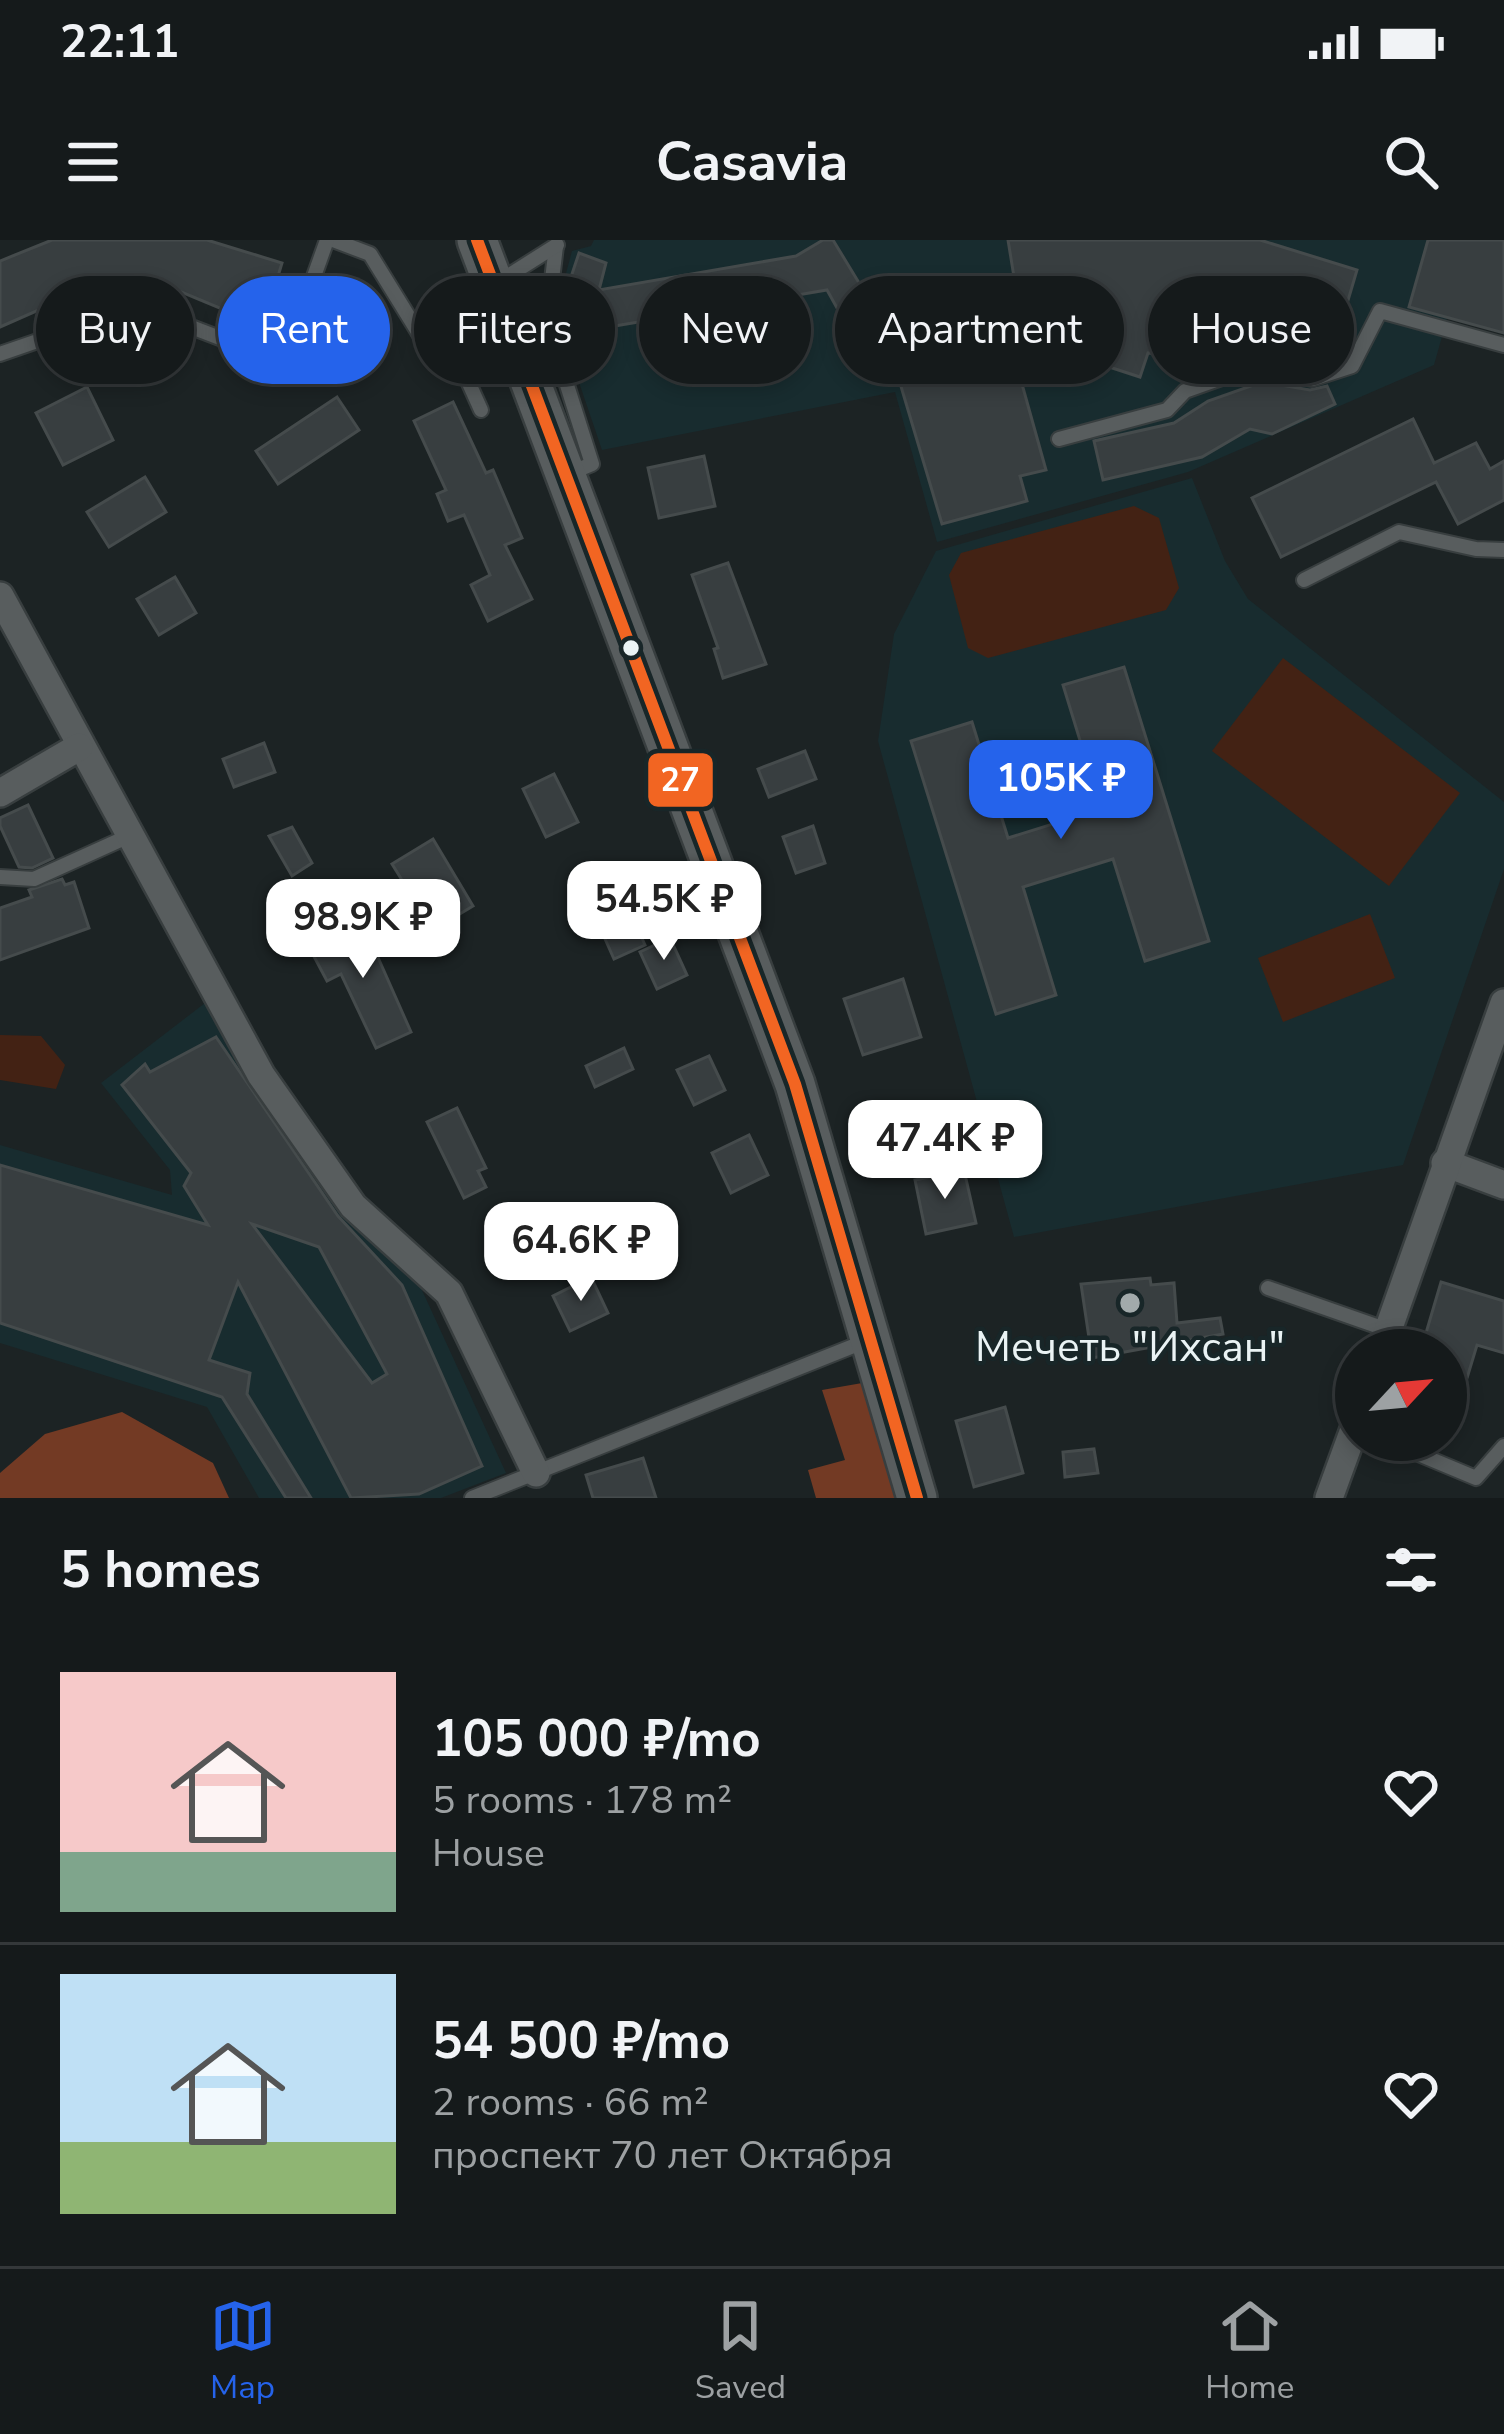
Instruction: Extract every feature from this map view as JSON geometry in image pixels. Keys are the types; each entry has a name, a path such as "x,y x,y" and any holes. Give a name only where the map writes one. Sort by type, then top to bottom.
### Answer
{"main road":[{"path":"490,268 772,1019 916,1498"}],"street":[{"path":"0,596 274,1094 353,1206 449,1293 536,1473"},
{"path":"0,793 79,747"},
{"path":"1389,1329 1504,1003"},
{"path":"1445,1163 1504,1185"},
{"path":"1329,1498 1343,1461"}],"lane":[{"path":"0,355 110,316 152,312 246,348 288,349 330,240 370,254 414,325"},
{"path":"490,268 558,243 547,322 592,464 568,474"},
{"path":"1059,439 1167,410 1185,391 1250,368 1312,379 1352,366 1380,311 1504,345"},
{"path":"469,384 481,410"},
{"path":"1304,580 1399,532 1476,549 1504,550"},
{"path":"0,877 34,879 129,836"},
{"path":"1268,1288 1360,1329"},
{"path":"472,1498 871,1339"},
{"path":"1435,1461 1476,1478 1504,1446"}],"shaded area":[{"path":"594,240 1469,240 1434,365 1188,472 937,542 895,392 602,450 580,384 615,384 615,276 565,276 572,251 591,246"},
{"path":"1192,478 1225,561 1248,599 1504,802 1504,869 1403,1165 1014,1237 878,741 894,634 936,551"},
{"path":"1134,506 1159,518 1179,588 1166,610 988,658 968,648 949,575 961,553"},
{"path":"1283,658 1460,793 1389,886 1212,751"},
{"path":"1370,914 1395,978 1283,1022 1258,958"},
{"path":"205,1003 339,1200 421,1288 506,1473 441,1498 259,1498 207,1407 0,1343 0,1145 172,1195 170,1170 101,1083"},
{"path":"0,1035 41,1036 65,1065 56,1089 0,1080"},
{"path":"868,1382 899,1498 816,1498 808,1470 845,1460 822,1390"},
{"path":"122,1412 213,1463 229,1498 0,1498 0,1473 45,1434"}],"building":[{"path":"52,240 207,240 282,263 278,276 218,276 218,307 194,297 194,276 36,276 36,311 0,327 0,261"},
{"path":"823,240 833,240 855,276 835,276 835,304 827,290 811,293 811,276 680,276 796,256"},
{"path":"1008,240 1260,240 1357,270 1354,280 1354,276 1148,276 1148,353 1140,377 1124,372 1124,276 1014,276"},
{"path":"1428,240 1504,240 1504,333 1409,307"},
{"path":"579,253 606,263 603,276 571,276"},
{"path":"639,283 639,322 615,326 615,287"},
{"path":"900,384 1022,384 1046,470 1020,476 1027,501 942,524"},
{"path":"1256,384 1274,384 1310,390 1327,386 1335,404 1272,434 1250,429 1202,457 1103,480 1094,441 1174,423 1208,401"},
{"path":"87,387 113,440 63,465 36,413"},
{"path":"337,397 359,430 278,484 256,451"},
{"path":"453,402 486,473 493,470 522,538 505,545 532,599 488,621 471,585 490,575 464,515 448,521 437,494 446,490 414,421"},
{"path":"1413,419 1434,463 1476,443 1490,469 1504,461 1504,500 1458,524 1436,482 1281,557 1252,498"},
{"path":"704,456 715,506 659,518 648,468"},
{"path":"145,477 166,512 109,547 87,512"},
{"path":"728,563 766,664 723,678 714,649 718,648 692,575"},
{"path":"175,577 196,613 159,635 137,599"},
{"path":"1124,667 1209,941 1145,961 1113,859 1023,887 1056,995 996,1014 911,741 972,722 1008,838 1101,809 1063,685"},
{"path":"264,743 275,772 234,787 223,759"},
{"path":"805,751 816,779 769,797 758,769"},
{"path":"554,774 578,822 546,837 523,789"},
{"path":"28,805 53,858 32,868 19,867 0,826 0,818"},
{"path":"813,826 825,863 796,873 783,837"},
{"path":"292,827 312,863 292,876 269,836"},
{"path":"433,839 473,906 433,930 392,864"},
{"path":"636,863 648,892 609,908 598,879"},
{"path":"62,879 65,885 74,882 89,928 0,960 0,908 32,897 29,890"},
{"path":"633,918 645,945 614,959 602,932"},
{"path":"361,919 411,1032 376,1048 341,974 327,981 309,947"},
{"path":"670,938 687,975 657,989 640,952"},
{"path":"903,979 921,1037 863,1055 844,999"},
{"path":"216,1037 338,1216 402,1285 482,1466 419,1494 351,1498 238,1282 209,1360 250,1373 247,1394 311,1498 286,1498 222,1397 0,1323 0,1165 208,1225 184,1186 191,1173 122,1085 145,1064 150,1072","holes":["252,1224 319,1247 387,1374 372,1383"]},
{"path":"624,1048 633,1069 595,1087 586,1066"},
{"path":"709,1056 725,1090 694,1105 677,1070"},
{"path":"457,1108 486,1168 478,1171 486,1187 464,1198 427,1122"},
{"path":"749,1135 768,1175 731,1193 712,1153"},
{"path":"964,1170 976,1223 926,1234 915,1180"},
{"path":"591,1277 608,1313 570,1331 553,1296"},
{"path":"1150,1278 1151,1285 1174,1283 1177,1323 1220,1318 1223,1334 1092,1358 1081,1284"},
{"path":"1441,1282 1504,1301 1504,1353 1477,1345 1467,1378 1467,1329 1427,1329"},
{"path":"1005,1407 1023,1473 974,1487 956,1421"},
{"path":"1094,1449 1098,1473 1065,1477 1063,1452"},
{"path":"643,1458 656,1498 593,1498 586,1475"}],"transit line":[{"name":"27","path":"477,240 795,1084 917,1498"}],"place":[{"name":"Мечеть \"Ихсан\"","path":"1130,1303"}]}
